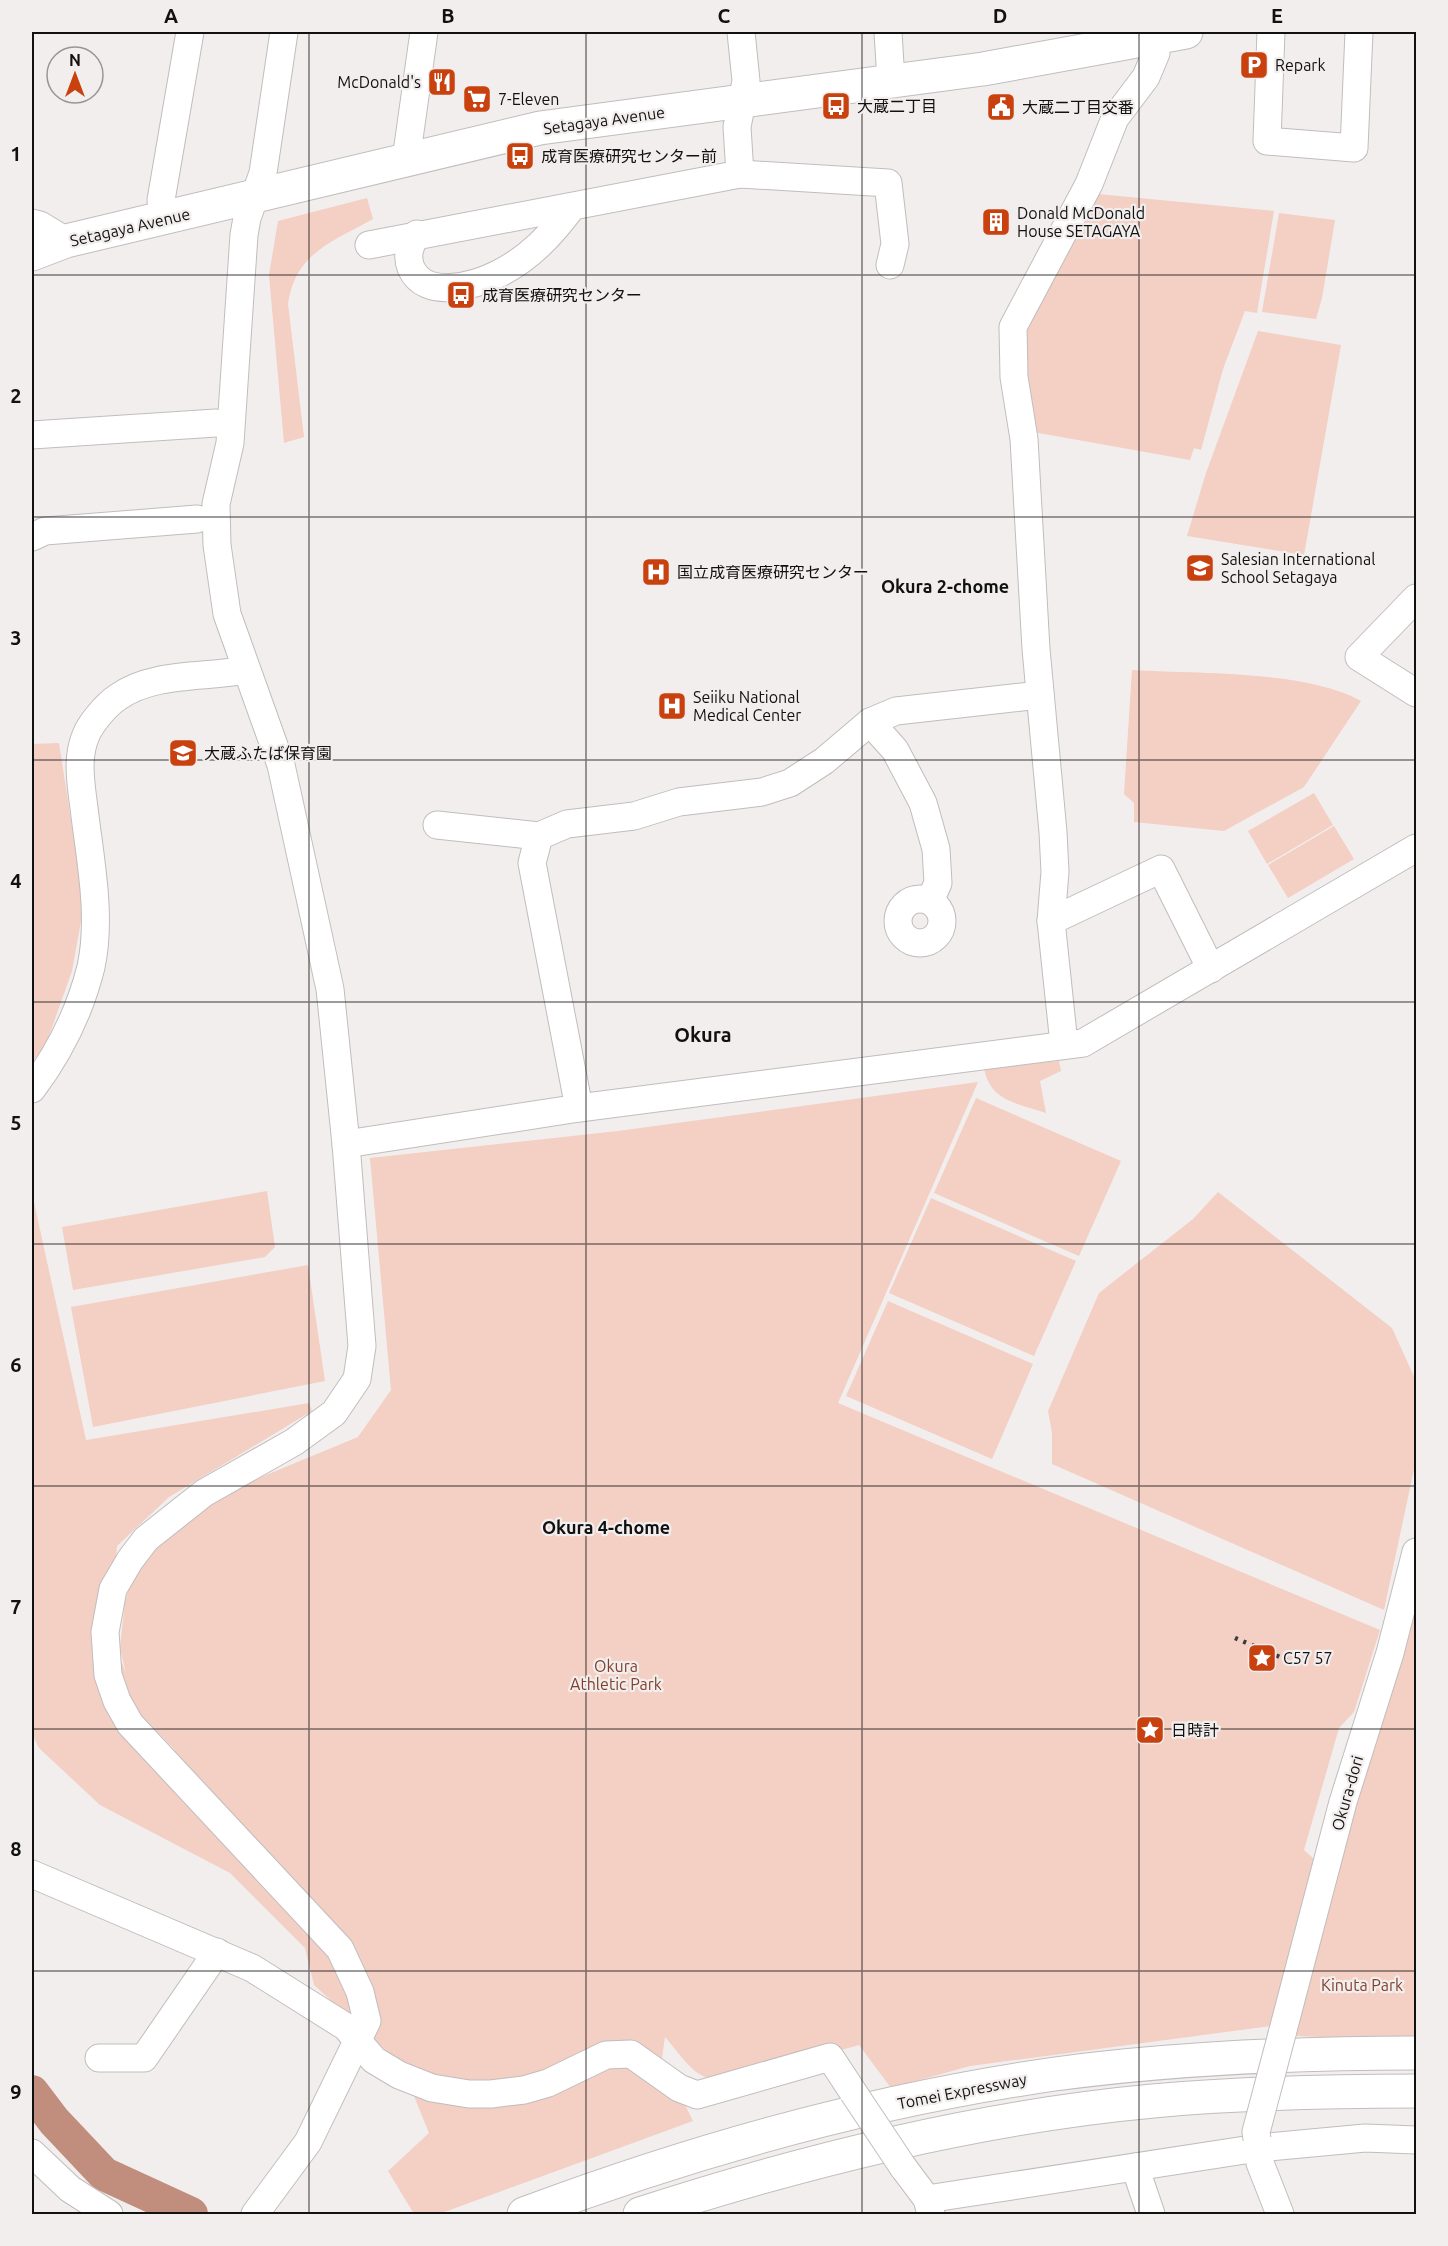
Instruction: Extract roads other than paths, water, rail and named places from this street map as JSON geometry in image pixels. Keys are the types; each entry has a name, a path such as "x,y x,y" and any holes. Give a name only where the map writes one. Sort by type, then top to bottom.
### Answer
{"main road":[{"name":"Setagaya Avenue","path":"32,254 66,241 164,220 540,128 983,69 1153,36 1186,32"},
{"name":"Tomei Expressway","path":"524,2214 692,2156 879,2107 969,2089 1054,2074 1229,2057 1416,2053"},
{"path":"640,2214 790,2168 954,2131 1062,2112 1233,2094 1416,2091"}],"street":[{"path":"164,220 161,200 190,32"},
{"path":"255,2214 308,2142 360,2041 367,2021 360,1992 340,1949 130,1724 117,1701 108,1675 105,1632 113,1589 146,1539 204,1492 294,1442 334,1413 357,1379 362,1346 332,997 281,765 227,614 217,545 216,504 230,443 240,265 247,218 262,173 284,32"},
{"path":"406,160 424,32"},
{"path":"740,174 737,127 746,81 741,32"},
{"path":"888,32 891,81"},
{"path":"1271,32 1267,141 1354,148 1359,32"},
{"path":"1064,1044 1051,921 1055,872 1053,832 1040,695 1024,439 1014,377 1013,327 1089,184 1115,118 1146,77 1155,53 1153,36"},
{"path":"369,245 740,174 888,183 895,244 890,265"},
{"path":"417,234 409,247 409,263 414,275 424,284 437,288 460,285 495,276 525,259 552,233 572,207"},
{"path":"32,223 66,241"},
{"path":"32,435 216,423"},
{"path":"32,537 45,531 197,519"},
{"path":"1416,598 1359,657 1416,693"},
{"path":"32,1089 55,1058 71,1023 91,966 95,909 80,766 86,735 102,713 118,697 150,682 246,670"},
{"path":"437,825 539,836 567,824 634,816 679,802 762,792 790,783 824,761 870,722 896,711 1040,695"},
{"path":"870,722 895,750 923,803 936,849 939,883 930,901"},
{"path":"539,836 532,863 579,1108"},
{"path":"346,1144 579,1108 1083,1043 1416,848"},
{"path":"1051,921 1161,869 1211,969"},
{"name":"Okura-dori","path":"1258,2144 1256,2132 1343,1802 1390,1653 1416,1552"},
{"path":"32,1874 252,1968 346,2027 374,2060 399,2075 432,2088 469,2094 491,2094 532,2088 548,2084 606,2055 631,2054 679,2088 697,2095 830,2057 929,2207 1258,2144 1365,2138 1416,2140"},
{"path":"99,2058 144,2058 217,1952"},
{"path":"1258,2144 1260,2163 1280,2214"},
{"path":"32,2153 70,2189 109,2214"},
{"path":"1135,2167 1151,2214"}],"waterway":[{"path":"32,2092 54,2121 104,2174 191,2214"}],"railway":[{"path":"1235,1638 1287,1660"}],"place":[{"name":"Repark","path":"1254,65"},
{"name":"McDonald's","path":"442,82"},
{"name":"7-Eleven","path":"477,99"},
{"name":"大蔵二丁目","path":"836,106"},
{"name":"大蔵二丁目交番","path":"1001,107"},
{"name":"成育医療研究センター前","path":"520,156"},
{"name":"Donald McDonald House SETAGAYA","path":"996,222"},
{"name":"成育医療研究センター","path":"461,295"},
{"name":"Salesian International School Setagaya","path":"1200,568"},
{"name":"国立成育医療研究センター","path":"656,572"},
{"name":"Seiiku National Medical Center","path":"672,706"},
{"name":"大蔵ふたば保育園","path":"183,753"},
{"name":"C57 57","path":"1262,1658"},
{"name":"日時計","path":"1150,1730"}],"district":[{"name":"Okura 2-chome","path":"945,586"},
{"name":"Okura","path":"703,1034"},
{"name":"Okura 4-chome","path":"606,1527"}],"park label":[{"name":"Okura Athletic Park","path":"616,1675"},
{"name":"Kinuta Park","path":"1362,1985"}]}
